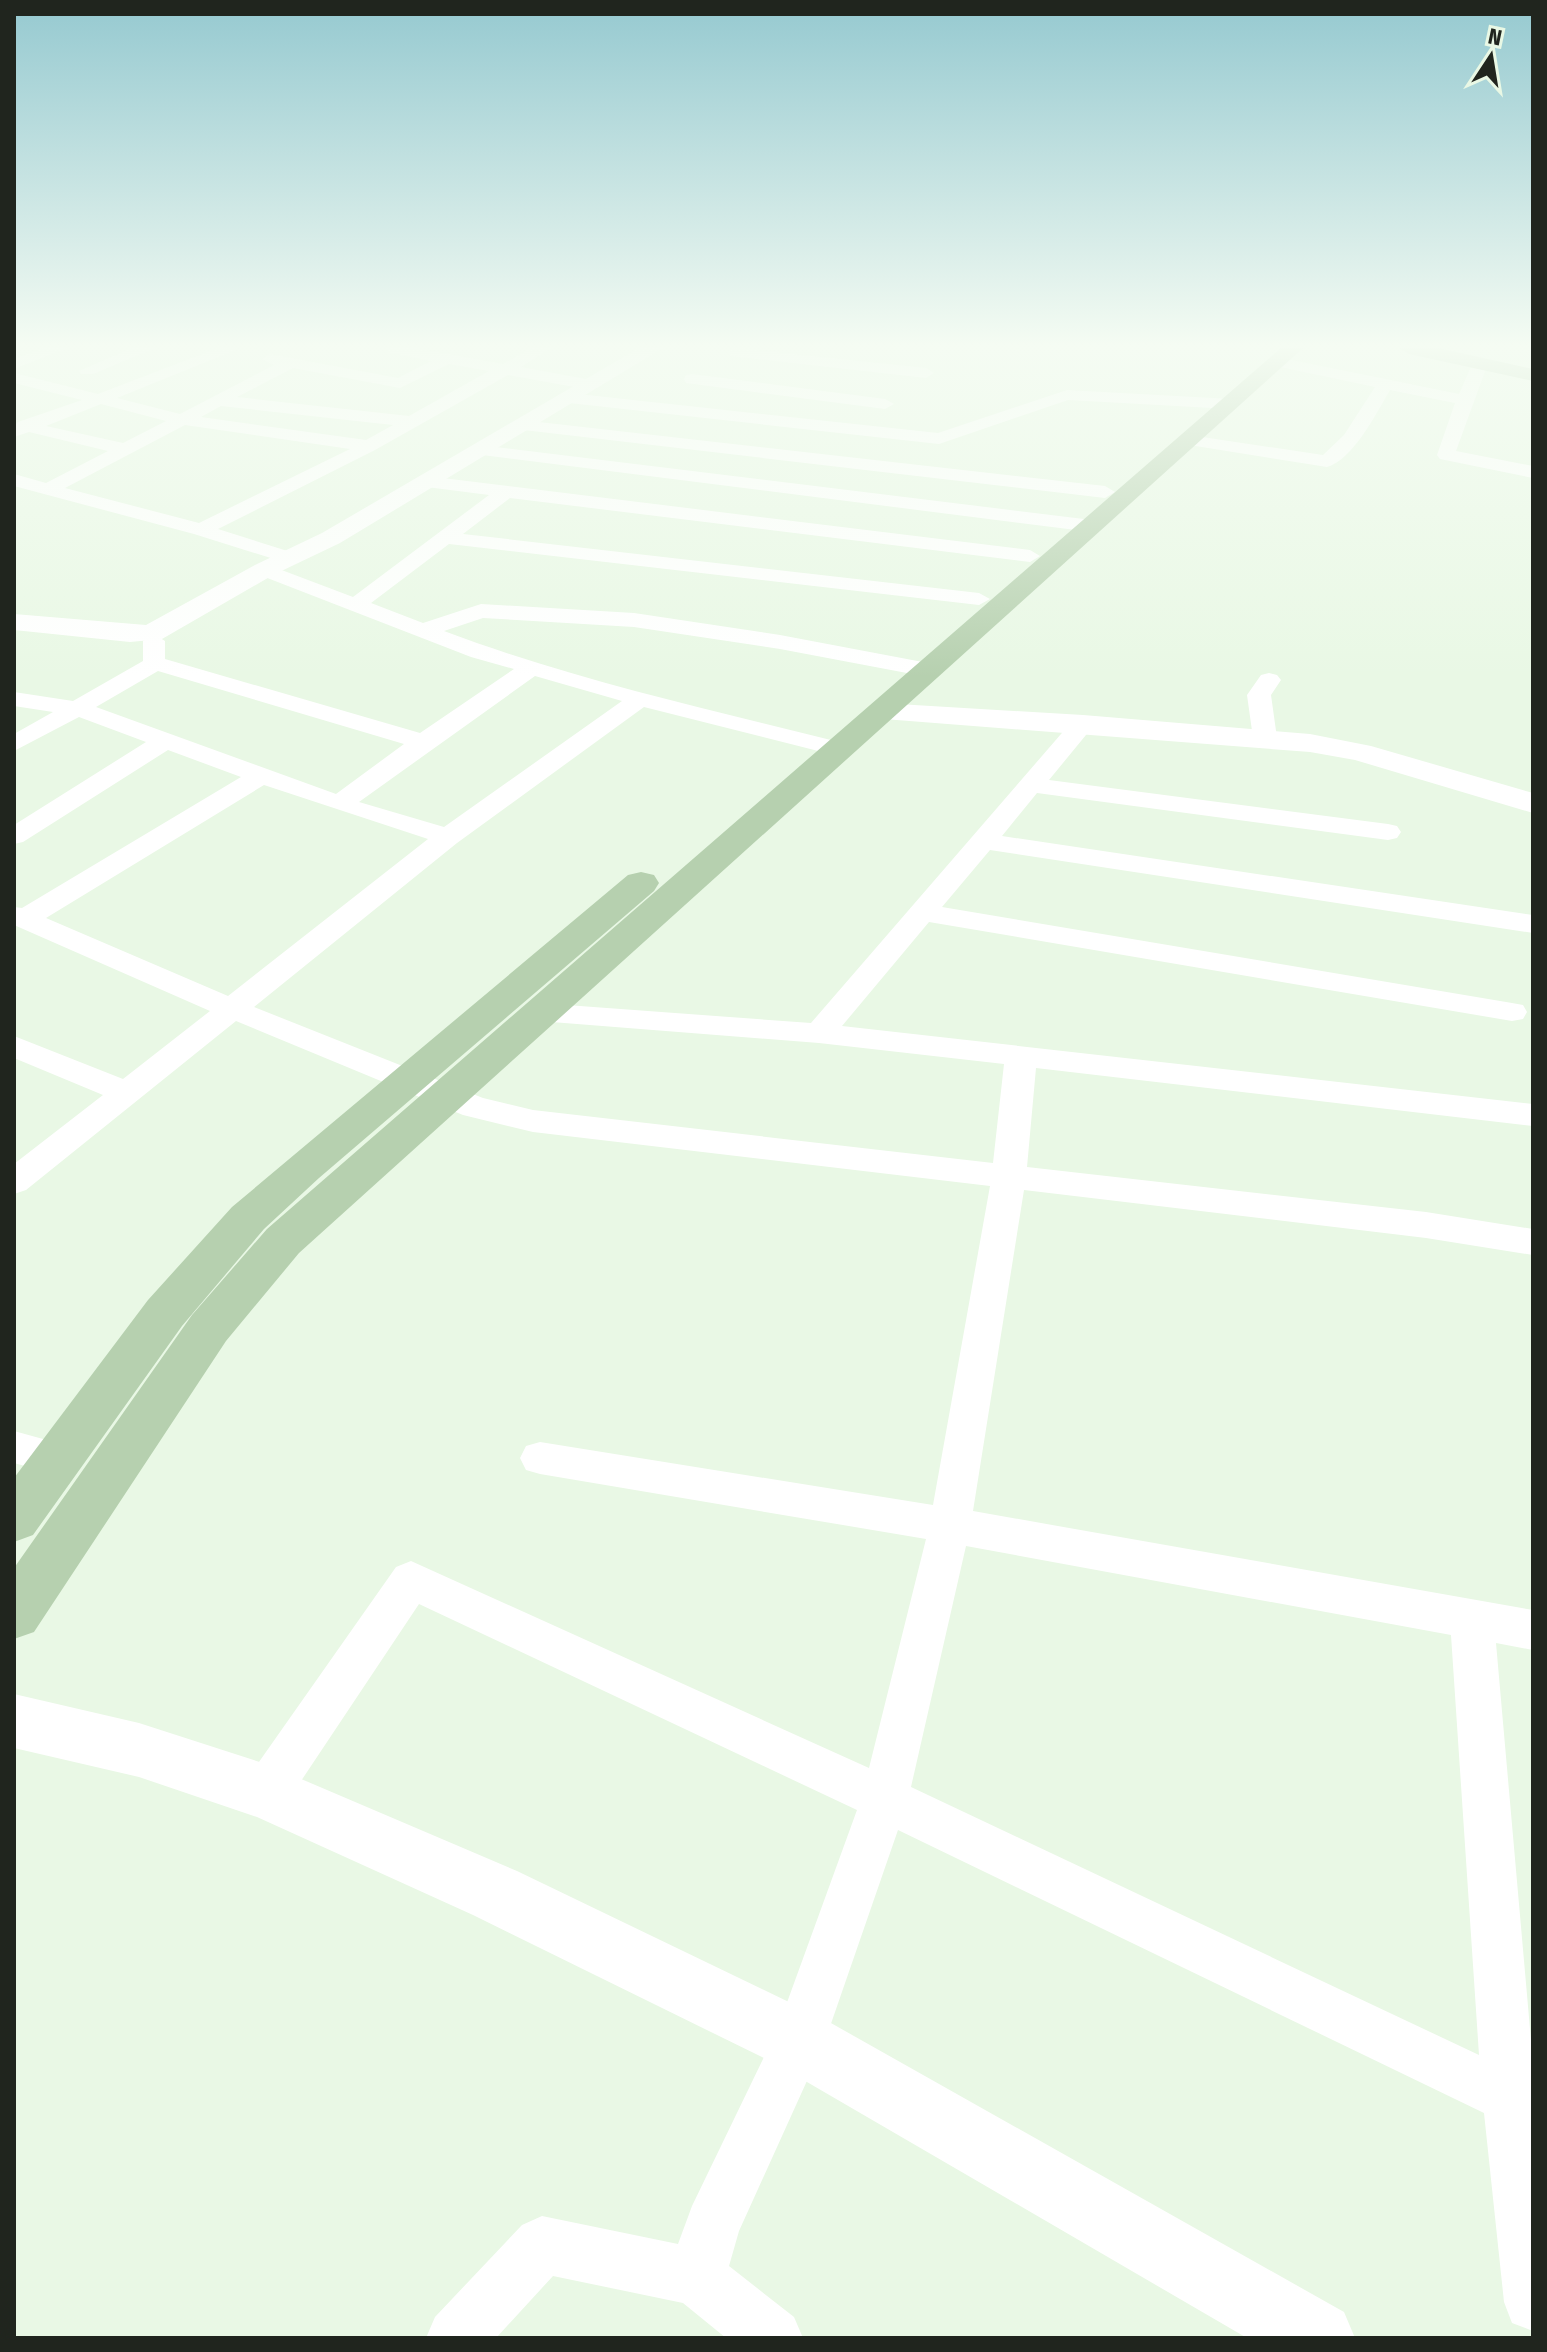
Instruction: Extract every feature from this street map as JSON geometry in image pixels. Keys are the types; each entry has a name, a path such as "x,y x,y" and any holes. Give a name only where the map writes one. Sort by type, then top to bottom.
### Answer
{"main road":[{"path":"14,1519 165,1313 248,1218 409,1079 824,745 1089,513 1157,458"},
{"path":"14,1614 209,1328 283,1241 539,1012 824,745 881,712 914,668 979,599 1030,556 1089,513"}],"street":[{"path":"49,489 108,458"},
{"path":"201,530 345,458"},
{"path":"14,622 130,634 152,633 264,570 331,538 467,458"},
{"path":"555,458 1089,513"},
{"path":"732,458 1089,513"},
{"path":"1460,458 1533,472"},
{"path":"14,480 201,530 290,558"},
{"path":"426,482 1030,556"},
{"path":"357,604 449,538 507,491"},
{"path":"449,538 979,599"},
{"path":"264,570 479,652 640,699 824,745"},
{"path":"424,630 481,611 532,612 634,620 780,642 914,668"},
{"path":"152,633 154,663"},
{"path":"14,744 154,663 423,742"},
{"path":"339,804 531,668"},
{"path":"1265,738 1259,695 1269,680"},
{"path":"14,699 78,709 339,804 448,837"},
{"path":"14,1182 448,837 640,699"},
{"path":"881,712 1265,738 1360,752 1533,803"},
{"path":"819,1033 1083,724"},
{"path":"14,836 165,741"},
{"path":"20,917 261,776"},
{"path":"1031,785 1388,832"},
{"path":"982,841 1533,924"},
{"path":"922,912 1512,1012"},
{"path":"20,917 230,1008 474,1107 533,1121 1426,1225 1533,1242"},
{"path":"539,1012 819,1033 1533,1115"},
{"path":"14,1046 126,1092"},
{"path":"697,2277 712,2226 799,2041 885,1799 950,1525 1009,1176 1021,1056"},
{"path":"14,1447 58,1459"},
{"path":"540,1458 950,1525 1533,1630"},
{"path":"266,1792 411,1580 885,1799 1509,2097"},
{"path":"1472,1620 1509,2097 1533,2302"},
{"path":"14,1721 139,1750 266,1792 495,1893 799,2041 1318,2338"},
{"path":"456,2338 542,2245 697,2277 773,2338"}]}
